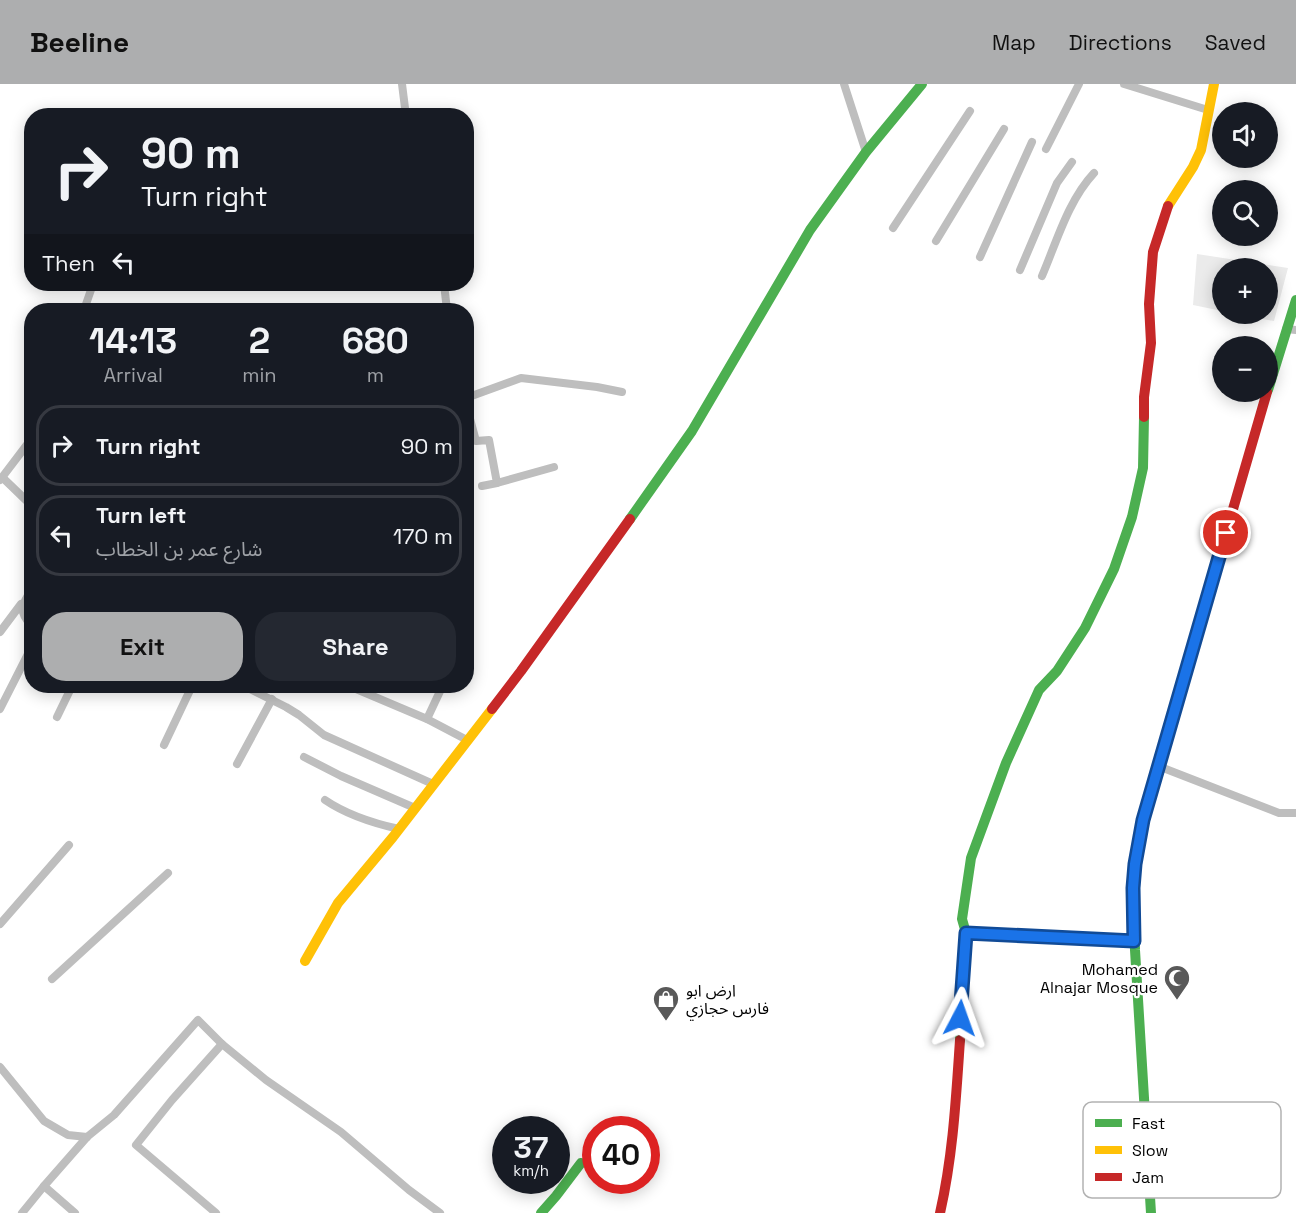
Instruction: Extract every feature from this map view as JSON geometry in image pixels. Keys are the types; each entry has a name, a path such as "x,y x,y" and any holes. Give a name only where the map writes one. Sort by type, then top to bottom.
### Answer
{"street":[{"path":"402,84 405,108"},
{"path":"844,84 866,152"},
{"path":"305,961 338,903 399,829 521,671 692,431 810,231 866,152 922,84"},
{"path":"1046,149 1079,84"},
{"path":"1125,84 1208,110"},
{"path":"940,1213 947,1182 956,1105 966,933 962,919 971,858 1006,763 1039,690 1057,671 1085,628 1114,569 1132,517 1143,468 1144,397 1151,343 1149,304 1153,252 1169,203 1193,167 1201,150 1214,84"},
{"path":"893,228 970,111"},
{"path":"936,241 1004,129"},
{"path":"980,257 1032,142"},
{"path":"1020,270 1057,183 1072,162"},
{"path":"1042,276 1073,203 1083,184 1094,173"},
{"path":"1278,363 1291,329 1296,300"},
{"path":"474,395 521,378 622,392"},
{"path":"1144,1102 1134,941 1135,864 1143,820 1158,766 1264,402"},
{"path":"474,434 476,441 489,440 497,483"},
{"path":"24,449 1,479 24,499"},
{"path":"482,486 554,468"},
{"path":"0,632 24,599"},
{"path":"24,601 21,609 24,616"},
{"path":"0,709 24,662"},
{"path":"57,717 69,693"},
{"path":"164,745 189,693"},
{"path":"259,693 299,715 324,735 433,784"},
{"path":"366,693 427,719 467,740"},
{"path":"427,719 439,693"},
{"path":"237,764 272,699"},
{"path":"304,757 341,776 415,808"},
{"path":"1158,766 1279,813 1296,813"},
{"path":"325,800 340,810 378,825 399,829"},
{"path":"0,924 69,844"},
{"path":"52,979 168,873"},
{"path":"966,933 1134,941"},
{"path":"22,1213 87,1137 114,1115 198,1020 222,1044 266,1080 341,1132 409,1190 440,1213"},
{"path":"216,1213 136,1145 222,1044"},
{"path":"0,1067 44,1121 68,1135 87,1137"},
{"path":"541,1213 581,1163"},
{"path":"44,1186 75,1213"},
{"path":"1150,1198 1151,1213"}],"shaded area":[{"path":"1197,254 1223,258 1212,258 1212,309 1193,305"},
{"path":"1278,266 1288,268 1278,306"}],"traffic: fast":[{"path":"630,519 692,431 810,230 866,152 922,84"},
{"path":"1278,358 1296,300"},
{"path":"960,1040 966,933 962,919 971,858 1006,763 1039,690 1057,671 1085,628 1114,569 1132,517 1143,468 1144,417"},
{"path":"1144,1102 1133,888 1143,820 1159,763"},
{"path":"541,1213 581,1163"},
{"path":"1150,1198 1151,1213"}],"traffic: slow":[{"path":"1168,206 1201,150 1214,84"},
{"path":"1159,763 1213,578"},
{"path":"305,961 338,903 393,837 492,709"}],"traffic: jam":[{"path":"1144,417 1144,397 1151,343 1149,304 1153,252 1168,206"},
{"path":"1213,578 1264,402"},
{"path":"492,709 630,519"},
{"path":"940,1213 951,1149 960,1040"}],"place":[{"name":"Mohamed Alnajar Mosque","path":"1177,1001"},
{"name":"ارض ابو فارس حجازي","path":"666,1022"}],"route":[{"path":"960,1018 966,933 1134,941 1133,888 1143,820 1226,533"}]}
